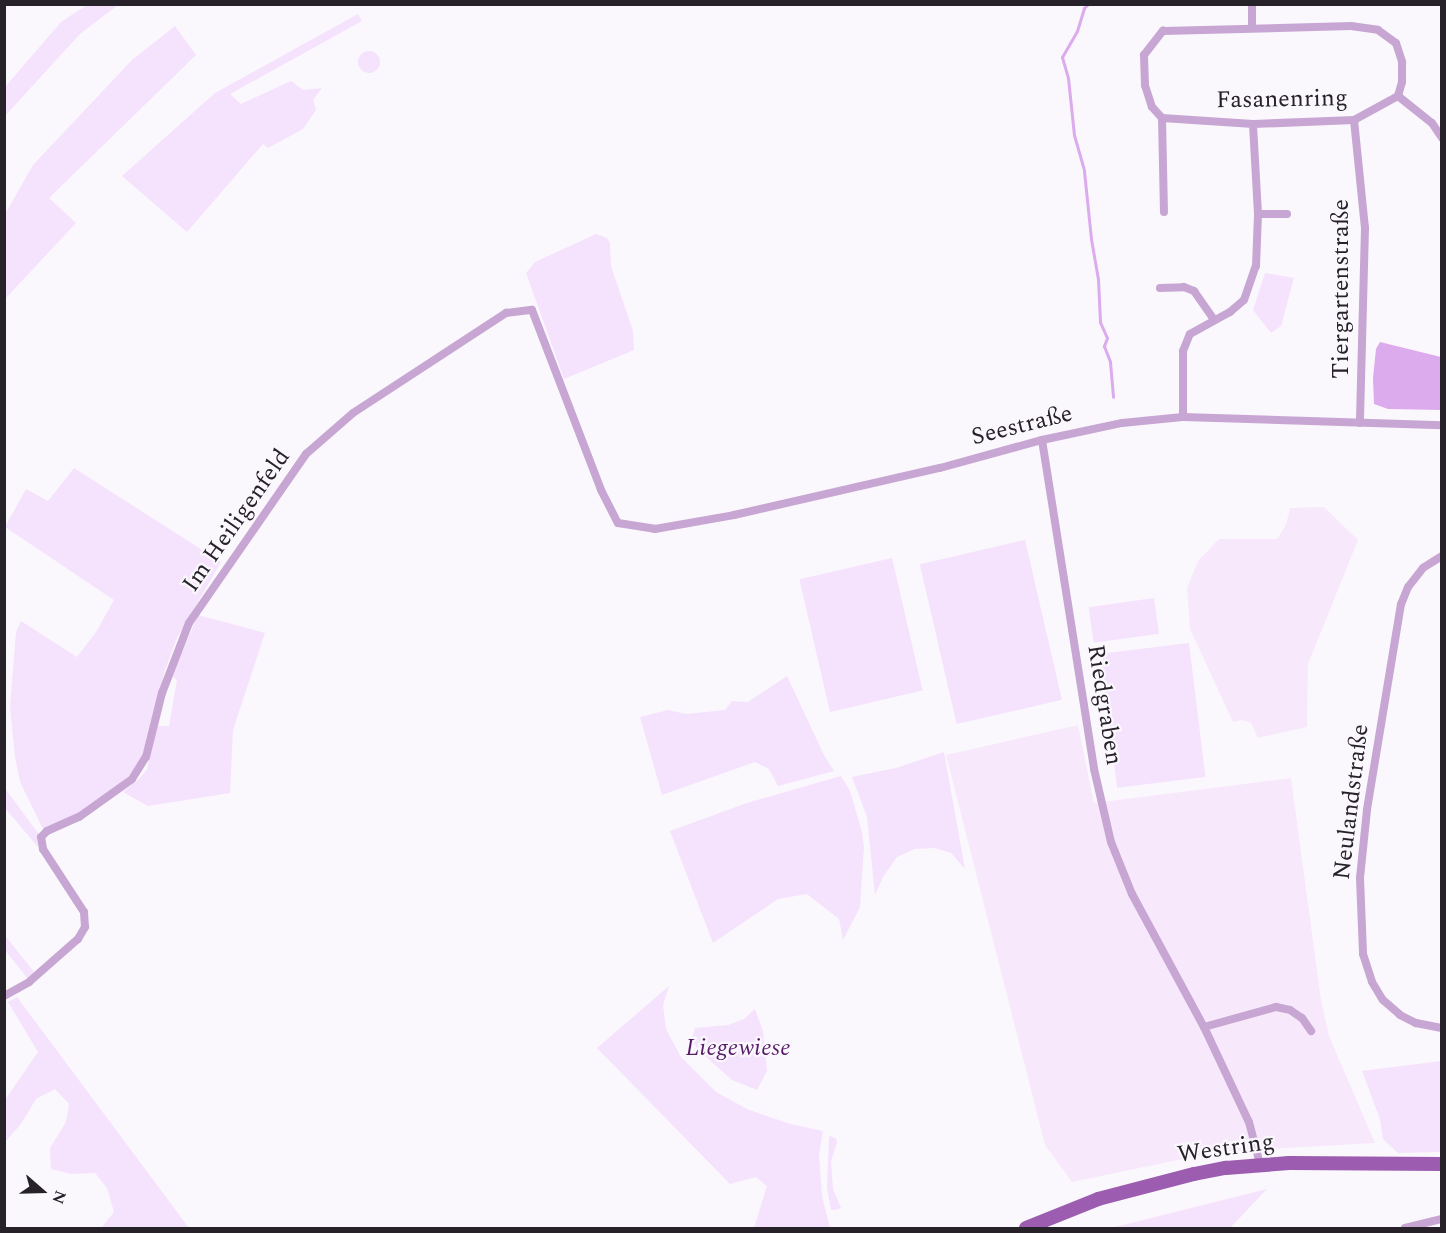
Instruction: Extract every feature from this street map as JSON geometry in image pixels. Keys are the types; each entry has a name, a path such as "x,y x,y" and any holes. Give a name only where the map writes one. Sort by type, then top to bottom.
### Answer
{"main road":[{"name":"Westring","path":"1026,1228 1098,1199 1194,1173 1260,1164 1442,1164"}],"street":[{"path":"1252,4 1252,27"},
{"path":"1164,212 1162,118 1152,107 1145,85 1144,56 1149,45 1163,31 1351,26 1378,30 1396,43 1402,62 1402,82 1398,96 1432,123 1442,138"},
{"name":"Fasanenring","path":"1162,118 1253,124 1354,120 1398,96"},
{"name":"Tiergartenstraße","path":"1354,120 1365,228 1360,423"},
{"path":"1183,417 1183,351 1190,334 1230,312 1244,300 1256,266 1258,214 1253,124"},
{"path":"1258,214 1287,214"},
{"path":"1160,288 1184,287 1194,291 1214,320"},
{"name":"Im Heiligenfeld","path":"4,996 37,975 78,939 85,927 84,912 43,849 41,837 47,831 79,817 132,779 146,757 162,693 189,623 306,454 353,413 506,313 532,310 601,490 618,523"},
{"name":"Seestraße","path":"618,523 655,529 734,515 940,468 1041,440 1122,423 1183,417 1442,425"},
{"name":"Riedgraben","path":"1041,440 1094,770 1107,828 1132,894 1204,1027 1254,1133 1260,1164"},
{"name":"Neulandstraße","path":"1442,556 1423,568 1408,587 1401,604 1369,800 1360,878 1363,954 1372,982 1383,1000 1400,1014 1416,1023 1442,1028"},
{"path":"1204,1027 1276,1007 1290,1010 1302,1018 1311,1030"},
{"path":"1405,1228 1442,1219"}],"shaded area":[{"path":"1380,342 1441,357 1441,410 1388,409 1374,404 1373,378 1376,349"},
{"path":"1324,507 1358,540 1308,664 1307,727 1258,738 1251,723 1242,720 1233,722 1190,629 1187,588 1198,561 1219,539 1277,539 1286,525 1290,508"},
{"path":"1078,725 1094,803 1291,778 1321,1000 1329,1036 1375,1143 1217,1152 1072,1182 1045,1145 946,755"}],"green space":[{"path":"87,5 118,5 80,34 5,116 5,87 61,22"},
{"path":"358,14 362,21 230,94 241,104 291,81 303,90 322,88 313,100 316,110 303,129 268,148 263,144 187,232 122,176 215,93"},
{"path":"175,26 196,55 49,198 76,223 5,299 5,214 33,165 132,60"},
{"path":"369,51 377,54 380,62 377,70 369,73 361,70 358,62 361,54"},
{"path":"596,234 607,238 610,243 611,266 633,331 634,350 564,379 526,273 535,262"},
{"path":"1265,273 1294,278 1281,326 1271,333 1253,310"},
{"path":"74,468 221,562 177,638 165,670 142,756 136,768 124,781 86,809 44,831 20,782 15,757 10,707 16,632 21,621 77,657 96,632 114,600 5,527 26,489 48,501"},
{"path":"1025,540 1062,700 957,724 920,564"},
{"path":"892,558 923,691 830,712 799,579"},
{"path":"1154,598 1159,634 1094,643 1089,607"},
{"path":"198,615 265,633 233,730 230,793 148,806 123,792 147,769 157,726 169,726 177,680 172,676"},
{"path":"1189,643 1205,777 1117,788 1101,654"},
{"path":"787,676 824,755 834,771 778,786 769,769 755,762 662,795 640,717 668,710 686,714 725,710 732,701 748,702"},
{"path":"944,752 965,869 951,853 935,848 915,849 897,857 883,877 875,895 867,817 852,777 896,768"},
{"path":"841,776 850,791 864,847 860,907 843,940 839,919 807,894 778,899 713,943 670,831 747,803"},
{"path":"4,787 38,833 38,847 5,808"},
{"path":"4,934 34,972 28,979 5,950"},
{"path":"669,986 663,1005 666,1029 681,1057 716,1092 747,1109 790,1124 823,1131 819,1155 822,1196 830,1228 754,1228 767,1186 756,1177 730,1184 597,1048"},
{"path":"17,997 189,1228 101,1228 114,1212 107,1188 95,1173 71,1174 51,1169 50,1148 66,1122 69,1104 55,1089 36,1099 21,1124 5,1142 5,1100 38,1052 8,1002"},
{"name":"Liegewiese","path":"755,1009 763,1031 767,1071 757,1090 732,1080 697,1049 692,1038 695,1028 728,1025 744,1019"},
{"path":"1441,1061 1441,1152 1398,1153 1383,1139 1380,1119 1362,1071"},
{"path":"829,1136 836,1138 837,1143 831,1161 833,1189 841,1208 835,1210 831,1210 827,1188"},
{"path":"1267,1189 1230,1228 1108,1228 1119,1226"}],"waterway":[{"path":"1088,4 1084,8 1077,31 1062,57 1068,78 1074,135 1084,171 1098,279 1100,322 1107,338 1104,346 1110,362 1113,397"}]}
